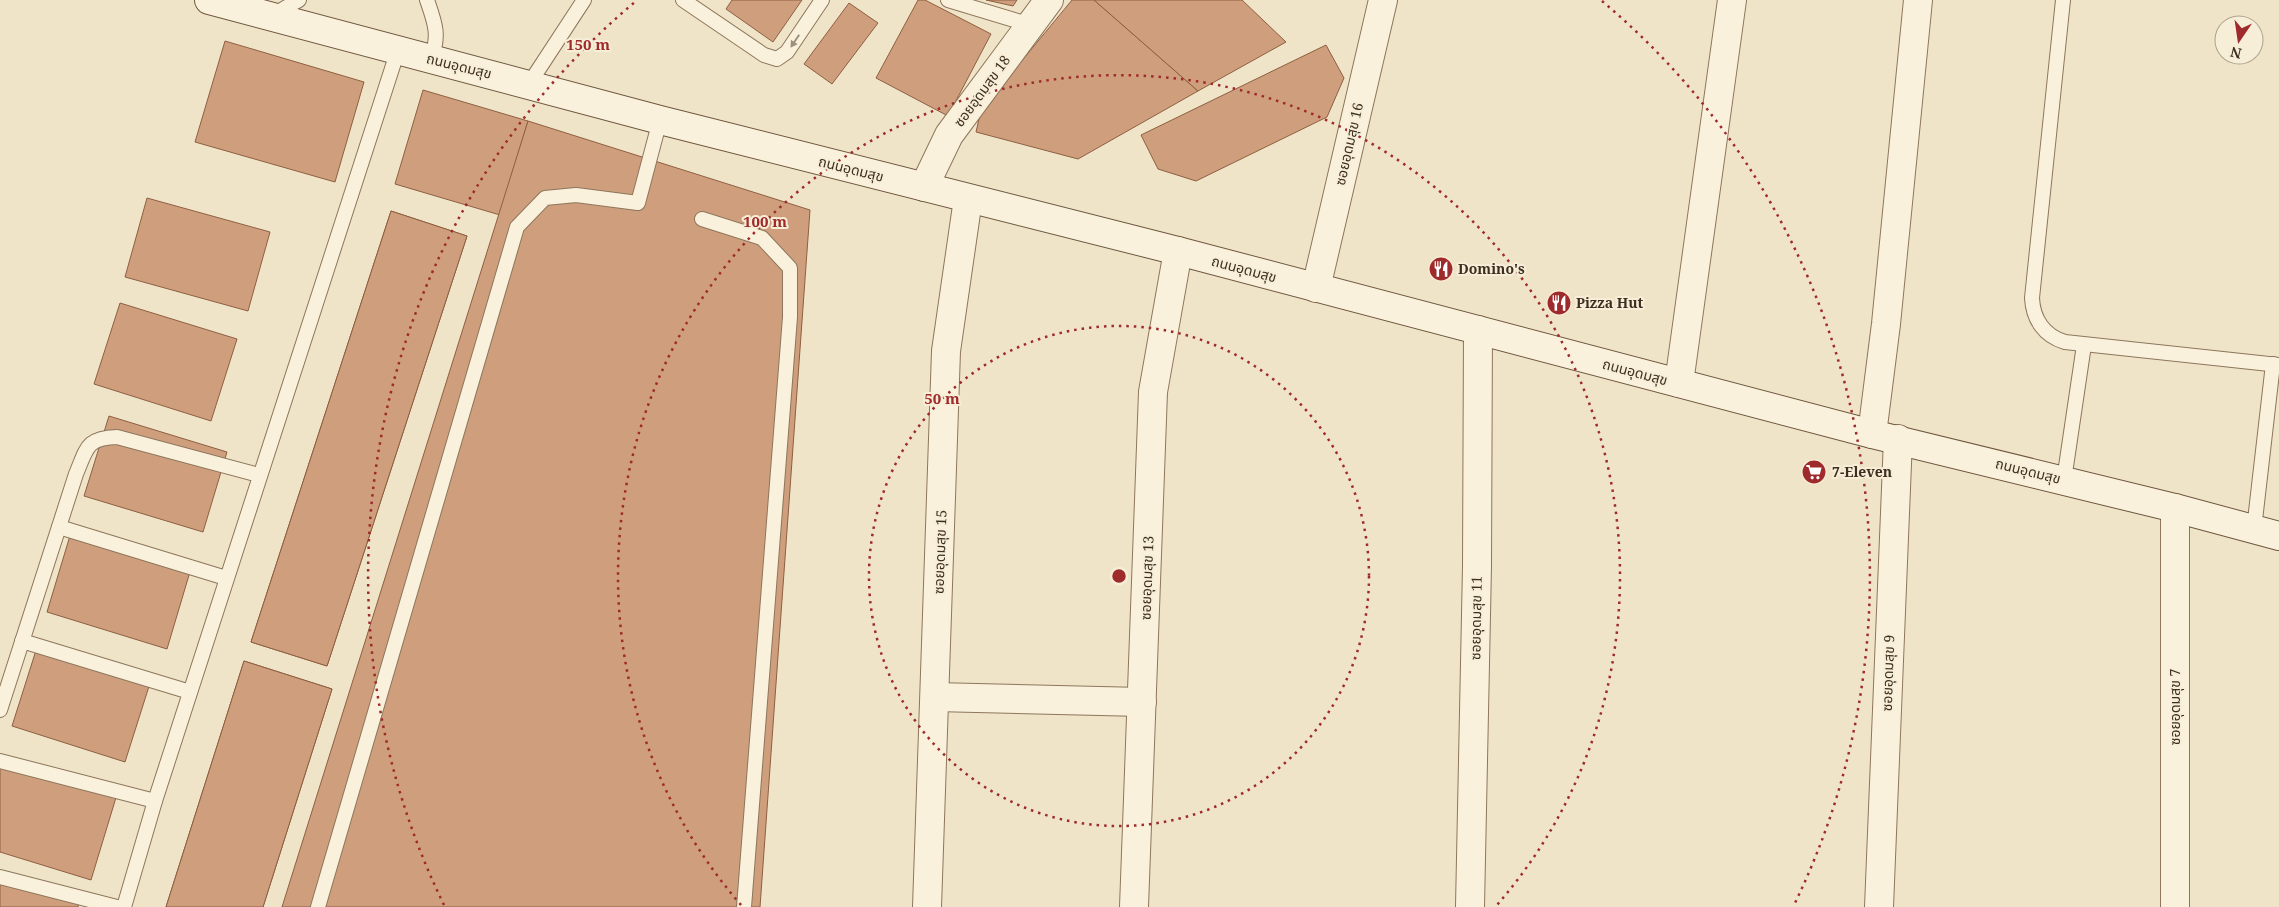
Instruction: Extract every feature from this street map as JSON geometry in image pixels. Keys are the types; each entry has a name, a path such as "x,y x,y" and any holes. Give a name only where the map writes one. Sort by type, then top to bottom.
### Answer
{"street":[{"name":"ถนนอุดมสุข","path":"209,0 660,120 1178,251 1679,384 2267,532"},
{"name":"ซอยอุดมสุข 18","path":"924,187 949,135 1049,0"},
{"name":"ซอยอุดมสุข 16","path":"1316,288 1384,0"},
{"path":"1679,384 1732,0"},
{"name":"ซอยอุดมสุข 9","path":"1878,907 1886,324 1918,0"},
{"name":"ซอยอุดมสุข 15","path":"927,907 946,351 968,199"},
{"name":"ซอยอุดมสุข 13","path":"1134,907 1153,392 1178,251"},
{"name":"ซอยอุดมสุข 11","path":"1470,907 1477,576 1478,330"},
{"name":"ซอยอุดมสุข 7","path":"2175,508 2175,907"},
{"path":"935,697 1142,702"}],"lane":[{"path":"270,16 299,0"},
{"path":"427,0 436,26 435,47 431,59"},
{"path":"529,84 584,0"},
{"path":"683,0 764,55 777,59 787,52 822,0"},
{"path":"948,0 1030,24"},
{"path":"2063,0 2032,304 2040,324 2051,336 2065,342 2276,365 2267,532"},
{"path":"124,907 155,801 259,474 398,50"},
{"path":"318,907 517,227 545,198 576,195 638,203 660,120"},
{"path":"702,219 762,238 790,268 790,317 744,907"},
{"path":"2064,480 2084,345"},
{"path":"0,710 76,474 88,447 98,437 117,436 259,474"},
{"path":"59,527 226,578"},
{"path":"22,641 190,692"},
{"path":"0,761 155,801"},
{"path":"0,877 117,907"}],"building":[{"path":"732,0 802,0 773,42 726,9"},
{"path":"918,0 925,0 991,34 948,116 876,78"},
{"path":"986,0 1017,0 1013,6"},
{"path":"1072,0 1094,0 1198,91 1078,159 976,132 981,110"},
{"path":"1094,0 1242,0 1286,42 1198,91"},
{"path":"849,3 878,23 832,84 804,64"},
{"path":"225,41 364,82 335,182 195,142"},
{"path":"1326,45 1344,78 1327,117 1196,181 1158,169 1141,135"},
{"path":"423,90 528,121 500,215 395,184"},
{"path":"528,121 810,210 760,907 282,907"},
{"path":"147,198 270,232 248,311 125,277"},
{"path":"391,211 467,236 327,666 251,642"},
{"path":"391,211 467,236 327,666 251,642"},
{"path":"120,303 237,339 211,421 94,384"},
{"path":"109,416 227,452 203,532 84,496"},
{"path":"72,529 192,565 167,649 47,612"},
{"path":"38,644 151,680 125,762 12,726"},
{"path":"244,661 332,689 263,907 166,907"},
{"path":"244,661 332,689 263,907 166,907"},
{"path":"0,756 118,791 91,880 0,852"},
{"path":"0,875 80,900 78,907 0,907"}],"place":[{"name":"Domino's","path":"1441,269"},
{"name":"Pizza Hut","path":"1559,303"},
{"name":"7-Eleven","path":"1814,472"}]}
